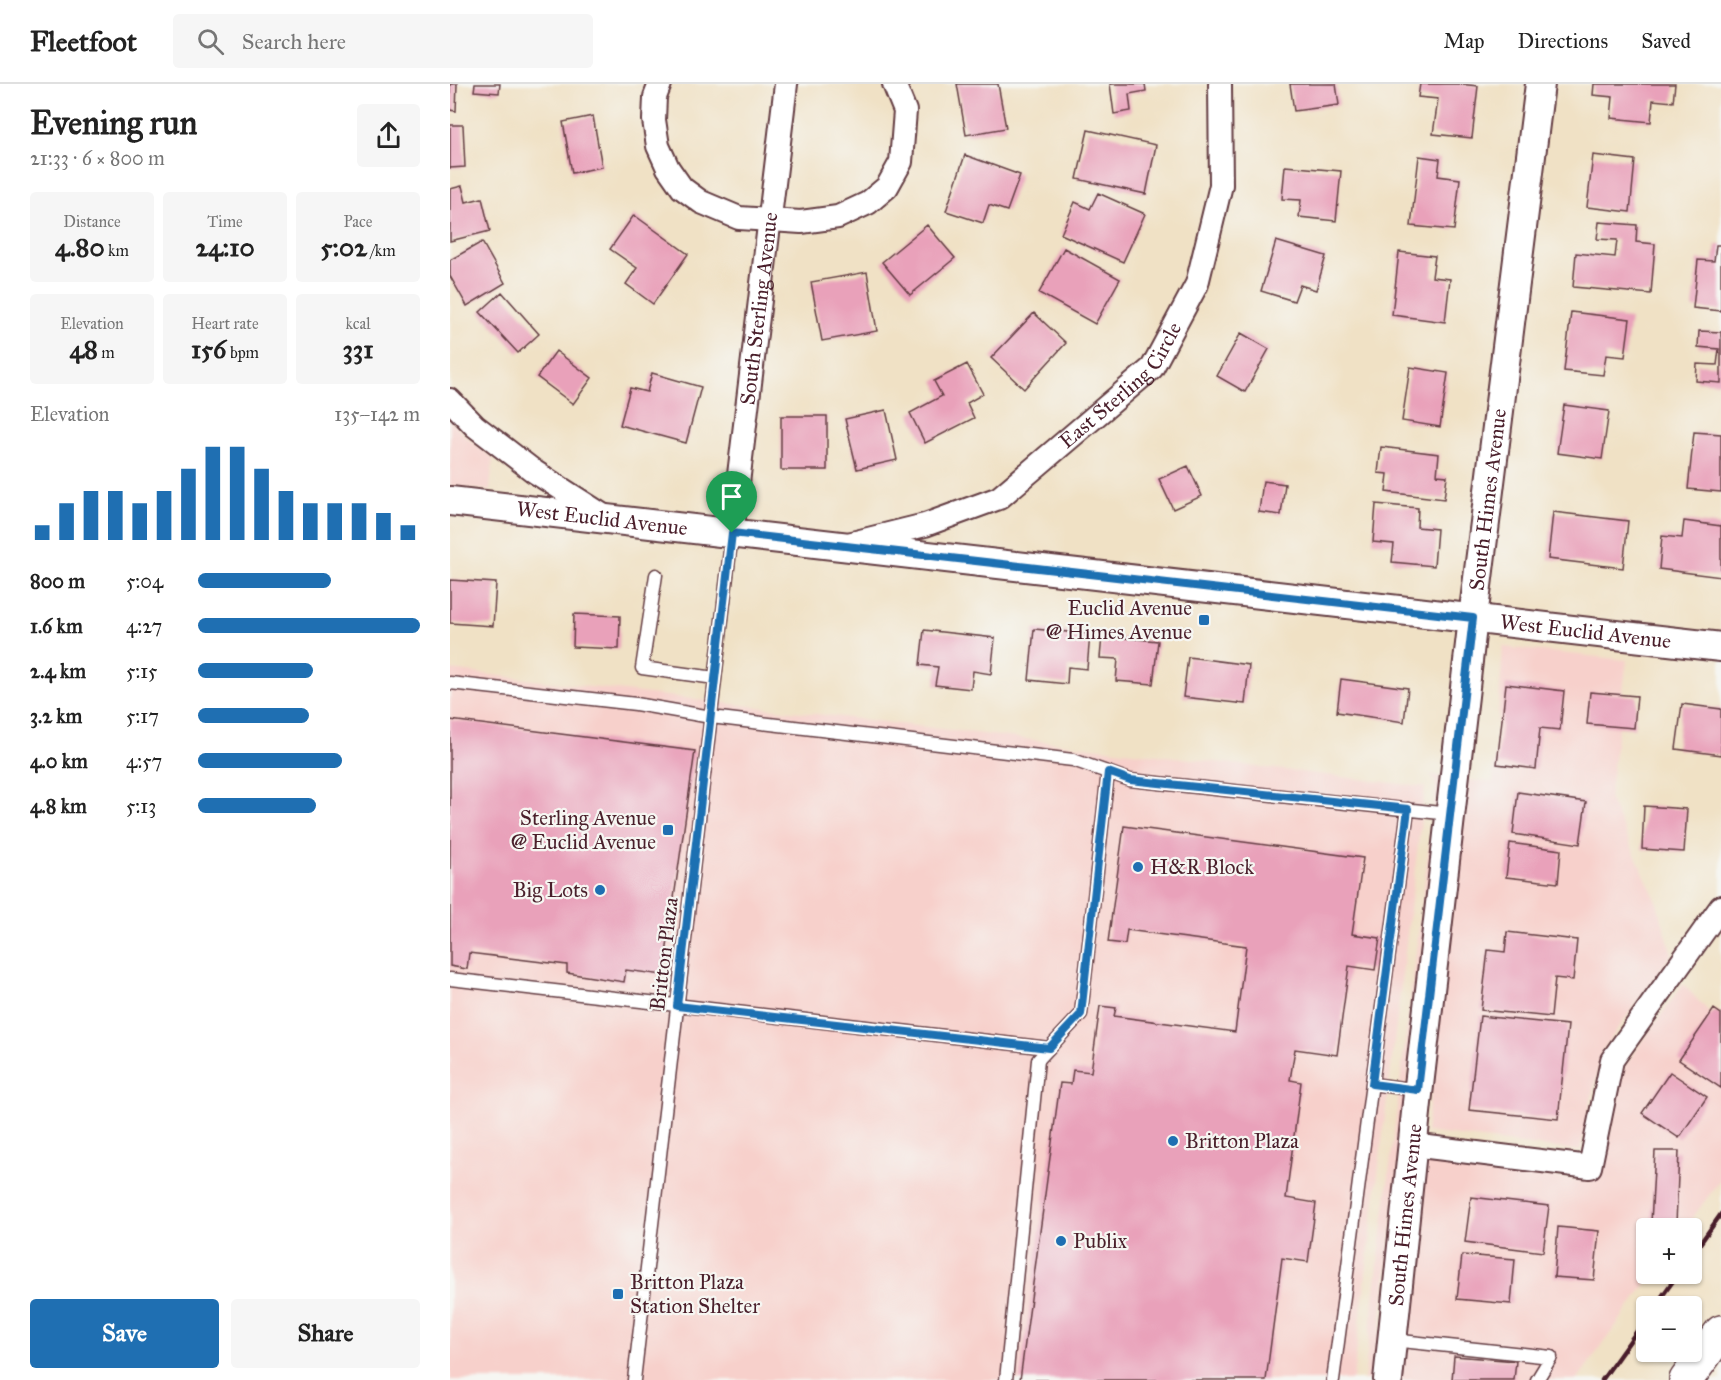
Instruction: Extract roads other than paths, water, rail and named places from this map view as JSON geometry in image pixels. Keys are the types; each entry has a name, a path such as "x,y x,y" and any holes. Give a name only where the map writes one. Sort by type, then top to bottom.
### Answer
{"highway":[{"path":"1686,1380 1721,1332"}],"street":[{"path":"660,84 655,97 654,120 658,146 668,168 682,188 701,202 740,218 801,222 838,217 868,203 887,187 901,162 904,111 894,84"},
{"name":"South Sterling Avenue","path":"732,533 786,84"},
{"name":"East Sterling Circle","path":"842,546 925,525 999,498 1152,368 1197,284 1221,185 1220,84"},
{"name":"South Himes Avenue","path":"1388,1380 1450,814 1540,84"},
{"path":"450,400 475,426 535,472 608,519"},
{"name":"West Euclid Avenue","path":"450,501 1721,647"},
{"path":"1412,1145 1590,1167 1612,1060 1721,908"}],"lane":[{"name":"Britton Plaza","path":"634,1380 732,533"},
{"path":"656,575 642,668 716,678"},
{"path":"450,683 636,704 711,717 1073,760 1130,780 1450,814"},
{"path":"1006,1380 1038,1060 1081,1014 1108,772"},
{"path":"1333,1380 1408,809"},
{"path":"450,979 1049,1048"},
{"path":"1372,1084 1418,1090"},
{"path":"1392,1340 1551,1357 1537,1380"}],"railway":[{"path":"1702,1241 1721,1214"},
{"path":"1662,1296 1671,1284"},
{"path":"1602,1380 1636,1332"}],"place":[{"name":"Euclid Avenue @ Himes Avenue","path":"1204,620"},
{"name":"Sterling Avenue @ Euclid Avenue","path":"668,830"},
{"name":"H&R Block","path":"1138,867"},
{"name":"Big Lots","path":"600,890"},
{"name":"Britton Plaza","path":"1173,1141"},
{"name":"Publix","path":"1061,1241"},
{"name":"Britton Plaza Station Shelter","path":"618,1294"}]}
